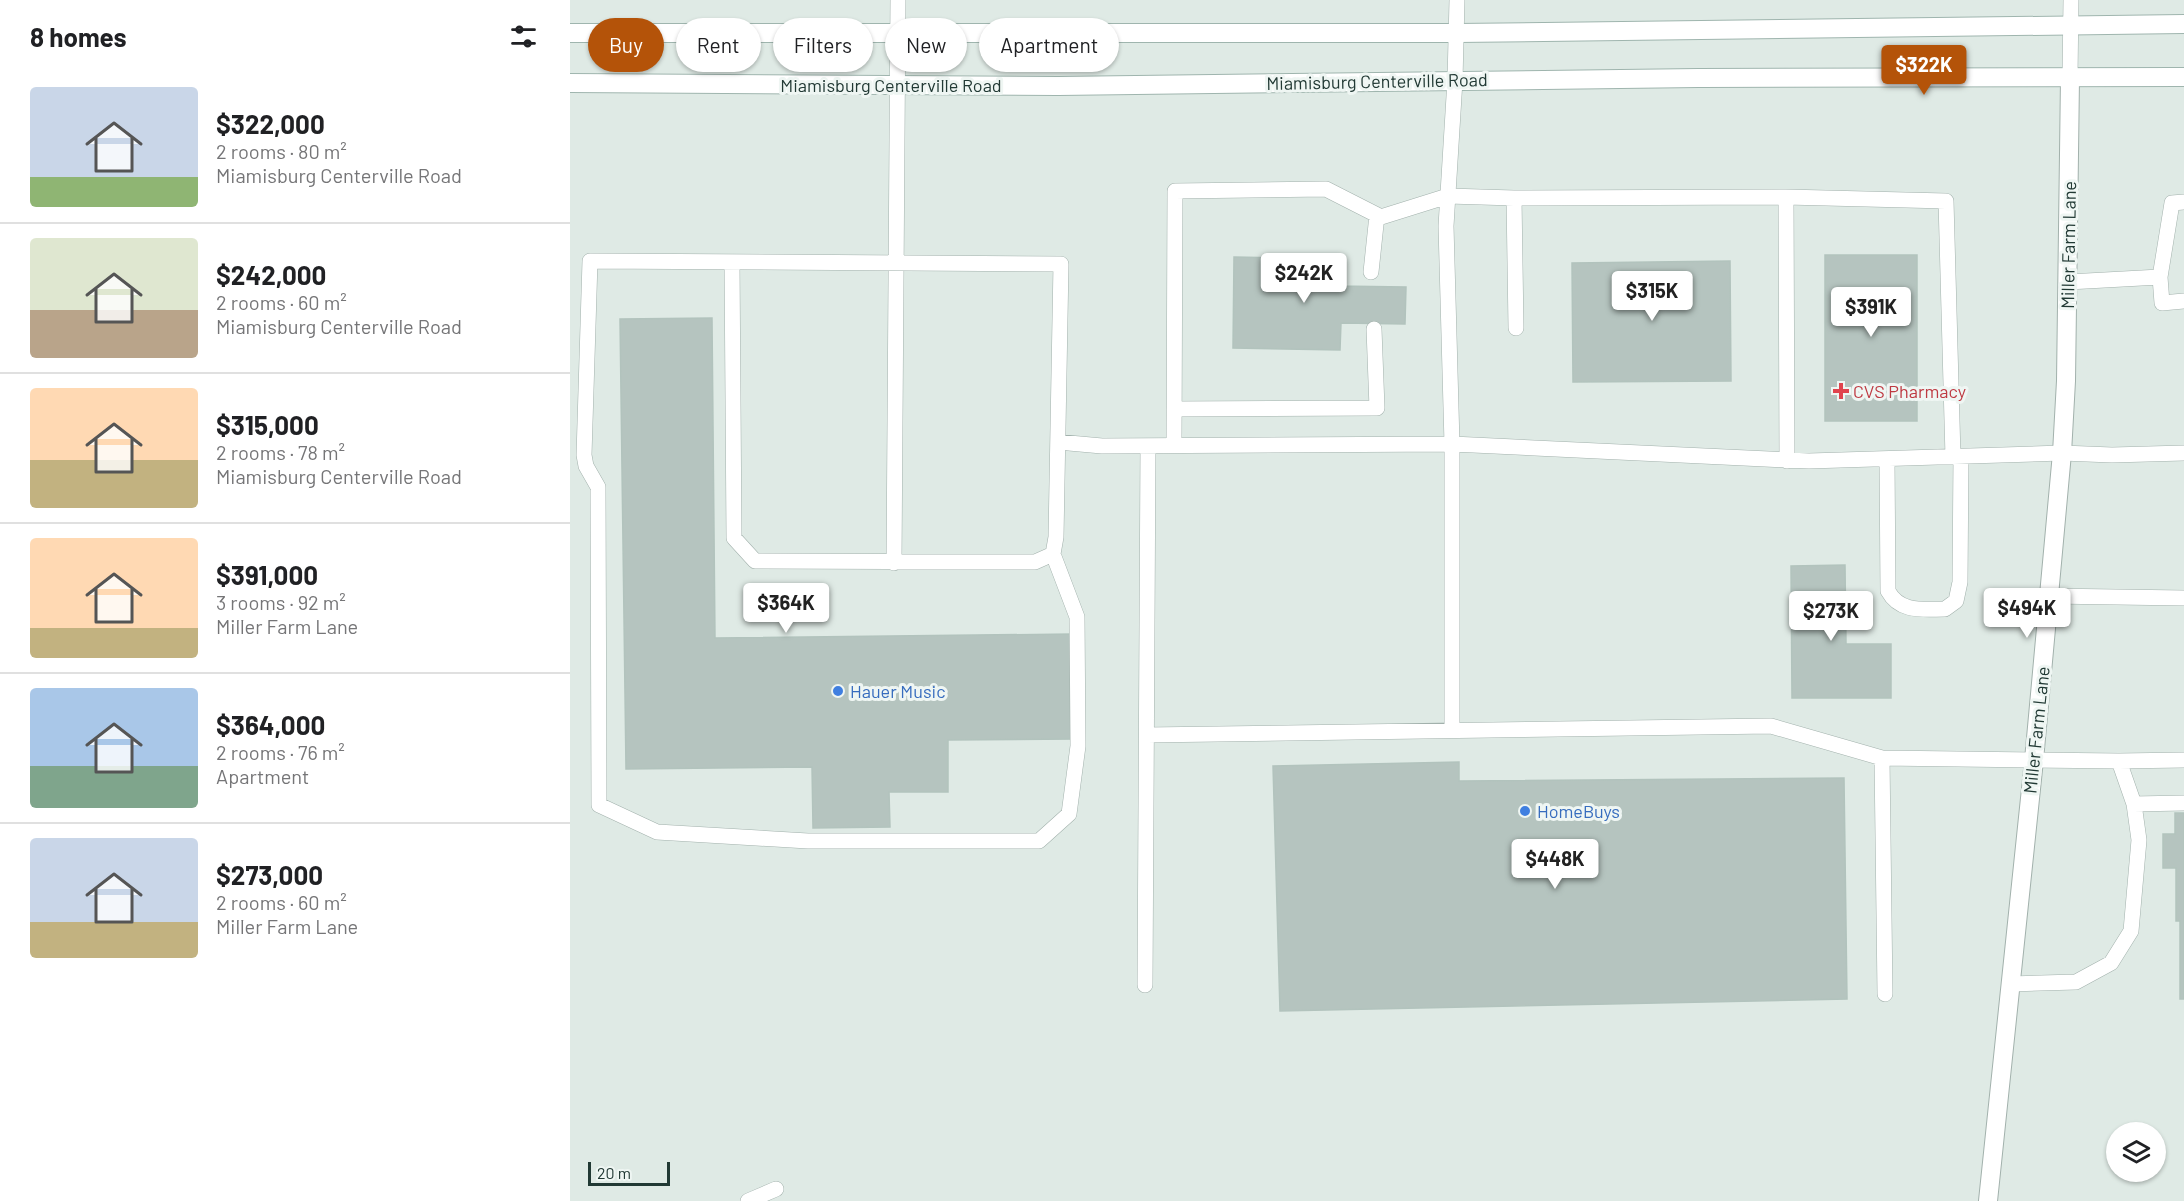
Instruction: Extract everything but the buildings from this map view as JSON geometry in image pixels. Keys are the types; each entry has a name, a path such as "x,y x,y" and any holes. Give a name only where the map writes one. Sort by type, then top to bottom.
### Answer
{"main road":[{"path":"967,32 1457,33 2184,24"},
{"path":"570,33 885,32"},
{"name":"Miamisburg Centerville Road","path":"570,83 1058,86 1455,80 2184,77"},
{"name":"Miller Farm Lane","path":"1988,1201 2034,760 2062,453 2066,381 2070,78"}],"lane":[{"path":"898,0 898,18"},
{"path":"1452,730 1452,444 1446,226 1455,80 1457,0"},
{"path":"2070,78 2071,0"},
{"path":"894,562 897,72"},
{"path":"1174,446 1174,191 1326,189 1381,217 1448,196 1514,198 1786,197 1946,201 1960,582 1956,601 1946,609 1909,608 1894,601 1888,591 1887,459"},
{"path":"1786,197 1787,460"},
{"path":"1514,198 1516,328"},
{"path":"2184,202 2172,202 2160,277 2162,303 2184,301"},
{"path":"1371,272 1377,215"},
{"path":"590,261 895,262 1061,264 1056,537 1053,554 1077,617 1078,746 1069,814 1039,841 808,841 657,832 599,805 598,488 586,466 584,454 590,261"},
{"path":"732,262 734,538 755,561 1035,562 1053,554"},
{"path":"2068,282 2160,277"},
{"path":"1174,410 1377,408 1374,329"},
{"path":"1058,442 1102,446 1452,444 1787,460 2062,453 2112,455 2184,453"},
{"path":"1145,985 1148,446"},
{"path":"2049,596 2184,598"},
{"path":"1147,735 1771,726 1882,758 2184,760"},
{"path":"1882,758 1885,993"},
{"path":"2011,984 2076,982 2111,963 2131,931 2139,840 2134,804 2119,761"},
{"path":"2134,804 2184,803"},
{"path":"748,1201 776,1189"}],"place":[{"name":"CVS Pharmacy","path":"1841,391"},
{"name":"Hauer Music","path":"838,691"},
{"name":"HomeBuys","path":"1525,811"}]}
